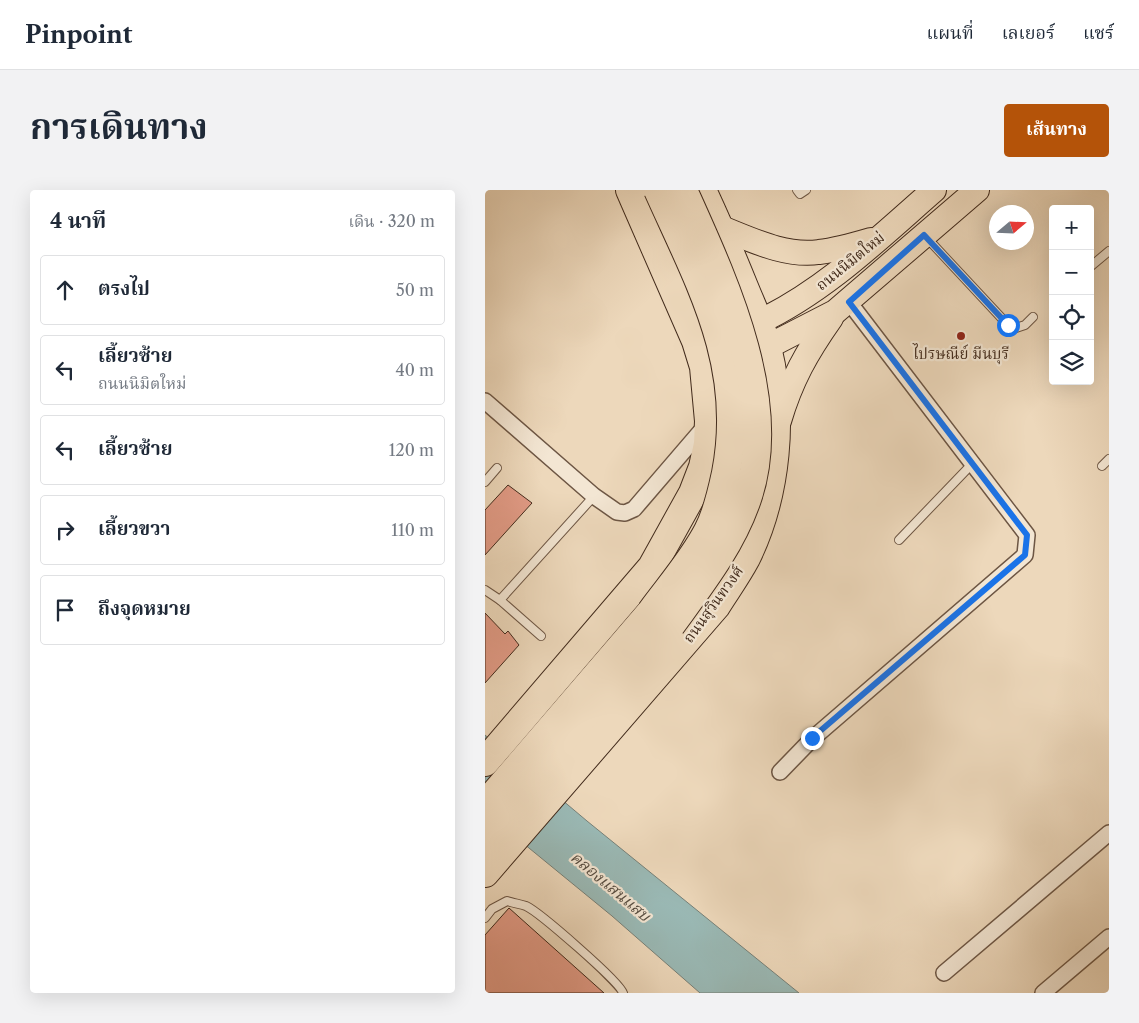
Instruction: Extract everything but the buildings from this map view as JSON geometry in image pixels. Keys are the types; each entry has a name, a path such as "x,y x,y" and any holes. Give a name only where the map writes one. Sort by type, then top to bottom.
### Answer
{"highway":[{"path":"485,762 652,567 693,493 703,467 708,444 709,421 704,367 697,341 630,190"},
{"path":"485,805 651,612 709,530 723,486 730,452 732,416 728,375 720,336 700,282 658,190"},
{"name":"ถนนสุวินทวงศ์","path":"485,840 671,625 709,574 729,541 747,498 756,457 757,412 750,362 731,306 683,190"},
{"name":"ถนนสุวินทวงศ์","path":"485,874 715,606 746,558 767,500 773,468 776,401 763,335 702,190"},
{"path":"697,341 763,335"},
{"path":"704,367 763,335"}],"main road":[{"name":"ถนนนิมิตใหม่","path":"763,335 784,310 816,289 934,190"},
{"name":"ถนนนิมิตใหม่","path":"763,335 842,307 977,190"},
{"path":"719,227 761,244 799,252 831,250 879,238"},
{"path":"775,434 788,389 800,364 842,307"}],"street":[{"path":"780,772 812,738 1025,555 1027,535 972,464 842,307"},
{"path":"485,401 594,496 617,512 625,513 634,509 709,421"},
{"path":"944,973 1109,833"},
{"path":"1043,993 1109,937"}],"lane":[{"path":"797,190 800,194 806,190"},
{"path":"924,235 1008,325 1016,328 1025,325 1033,316"},
{"path":"1094,264 1109,251"},
{"path":"1102,466 1109,459"},
{"path":"899,540 972,464"},
{"path":"485,482 497,468"},
{"path":"500,600 594,496"},
{"path":"485,590 500,600 541,636"},
{"path":"485,918 493,909 507,901 527,906 601,968 621,987 623,993"}],"water":[{"name":"คลองแสนแสบ","path":"485,735 587,821 799,993 700,993 612,916 485,812"}],"place":[{"name":"ไปรษณีย์ มีนบุรี","path":"961,336"}],"route":[{"path":"812,738 1025,555 1027,535 849,302 924,235 1008,325"}]}
